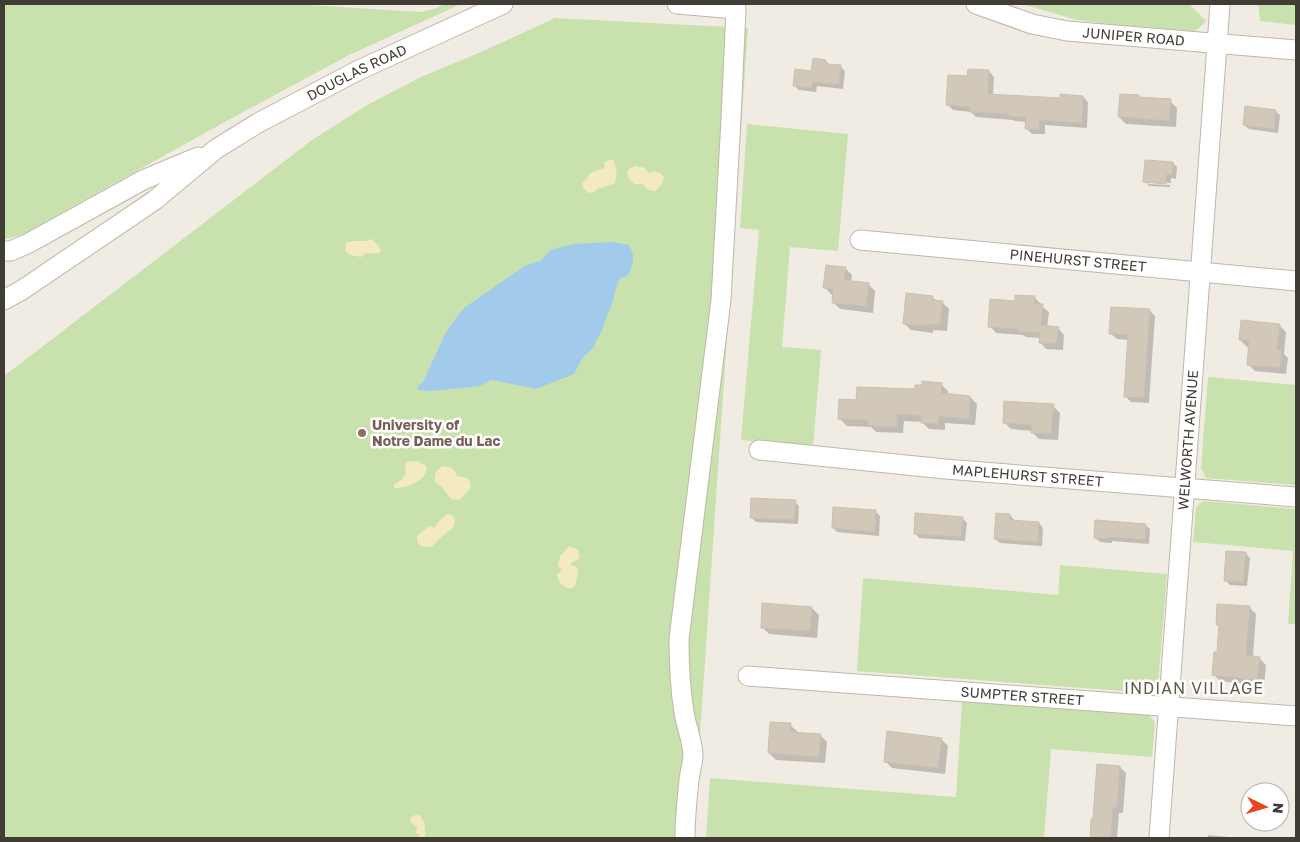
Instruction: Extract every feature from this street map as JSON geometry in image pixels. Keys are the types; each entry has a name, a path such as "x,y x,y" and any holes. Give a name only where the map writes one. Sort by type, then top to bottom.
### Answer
{"street":[{"name":"DOUGLAS ROAD","path":"4,300 22,290 155,200 216,149 258,123 356,71 503,4"},
{"path":"677,4 736,9 721,300 679,639 681,691 693,761 689,779 685,838"},
{"name":"JUNIPER ROAD","path":"976,4 1032,24 1066,30 1296,50"},
{"name":"WELWORTH AVENUE","path":"1159,838 1220,4"},
{"name":"DOUGLAS ROAD","path":"4,251 27,244 143,180 216,149"},
{"name":"PINEHURST STREET","path":"860,240 1296,281"},
{"name":"MAPLEHURST STREET","path":"759,450 945,469 1296,497"},
{"name":"SUMPTER STREET","path":"748,676 1296,716"}],"green space":[{"path":"4,4 293,4 420,12 445,4 461,4 349,55 23,234 4,239"},
{"path":"1022,4 1189,4 1206,21 1193,31 1108,24 1077,20"},
{"path":"1258,4 1296,4 1296,25 1260,21"},
{"name":"University of Notre Dame du Lac","path":"555,18 748,28 693,838 4,838 4,376 312,140 367,105 421,77"},
{"path":"747,124 848,134 838,251 790,247 782,347 821,350 813,447 741,440 759,230 740,228"},
{"path":"1208,377 1296,385 1296,485 1206,478 1201,468"},
{"path":"1203,501 1296,509 1296,624 1288,624 1293,551 1193,542 1196,507"},
{"path":"1060,565 1167,574 1158,686 1151,693 857,671 863,578 1058,595"},
{"path":"962,701 1149,715 1155,722 1152,757 1051,749 1044,838 706,838 710,778 956,797"}],"sand":[{"path":"613,160 616,169 614,184 600,187 594,192 588,193 582,186 583,182 590,173 604,168 605,162"},
{"path":"636,166 645,168 649,174 654,171 664,177 661,185 655,191 651,191 643,184 634,184 628,177 627,171"},
{"path":"370,239 377,244 381,252 366,253 361,257 350,255 345,251 346,243"},
{"path":"417,461 426,466 426,471 421,479 404,487 394,488 394,484 404,476 406,471 405,463"},
{"path":"443,466 452,468 457,476 466,478 469,481 469,490 459,500 451,499 442,487 435,482 436,472"},
{"path":"448,514 455,518 452,528 431,547 419,545 417,536 429,526 435,528 437,523"},
{"path":"569,546 577,549 580,557 571,563 571,565 577,567 578,574 575,586 569,589 561,584 557,575 562,570 558,566 560,556"},
{"path":"417,814 423,821 425,838 419,838 420,835 416,833 417,827 410,818"}],"water":[{"path":"613,242 629,245 633,254 633,262 628,275 620,279 602,331 593,348 583,357 574,374 536,389 492,380 480,386 431,391 417,390 423,382 447,330 464,308 526,265 540,261 551,250 573,244"}],"building":[{"path":"813,58 826,60 826,64 841,65 839,85 813,82 812,88 793,86 795,69 811,71"},
{"path":"968,69 989,70 988,94 1060,98 1060,94 1083,96 1082,123 1040,120 1039,129 1025,129 1026,117 969,112 970,107 946,105 948,75 967,76"},
{"path":"1120,94 1171,99 1169,121 1118,117"},
{"path":"1245,106 1276,110 1274,129 1243,125"},
{"path":"1145,160 1173,162 1172,175 1167,174 1166,184 1143,182"},
{"path":"826,265 846,267 844,280 869,283 866,306 832,303 833,289 823,288"},
{"path":"906,293 933,296 932,300 943,301 940,325 903,324"},
{"path":"1015,295 1035,296 1035,304 1043,304 1041,325 1059,327 1056,344 1039,343 1040,333 988,327 990,299 1015,301"},
{"path":"1111,307 1150,309 1144,398 1124,397 1128,335 1109,334"},
{"path":"1241,320 1280,324 1277,350 1282,350 1280,368 1247,365 1249,341 1239,340"},
{"path":"922,381 942,383 941,393 970,396 969,419 939,416 938,424 921,423 921,416 897,414 897,427 868,426 868,420 838,419 839,399 856,400 857,387 915,389 915,385 922,385"},
{"path":"1004,401 1054,404 1051,434 1031,433 1032,425 1003,423"},
{"path":"751,498 796,500 794,520 750,518"},
{"path":"833,507 876,510 875,532 832,528"},
{"path":"915,513 963,517 961,537 914,534"},
{"path":"996,513 1010,514 1010,520 1039,522 1038,542 994,539"},
{"path":"1095,520 1146,524 1145,540 1108,537 1108,539 1094,538"},
{"path":"1226,551 1246,552 1243,582 1224,581"},
{"path":"762,603 812,607 810,631 761,628"},
{"path":"1217,604 1250,606 1246,655 1260,657 1257,680 1212,675 1214,652 1217,652 1219,625 1216,625"},
{"path":"770,722 791,723 790,732 821,734 819,757 768,753"},
{"path":"887,731 942,738 938,768 884,762"},
{"path":"1097,764 1120,766 1117,808 1113,807 1111,838 1090,838"}],"place":[{"name":"University of Notre Dame du Lac","path":"362,433"}],"district":[{"name":"INDIAN VILLAGE","path":"1194,688"}]}
